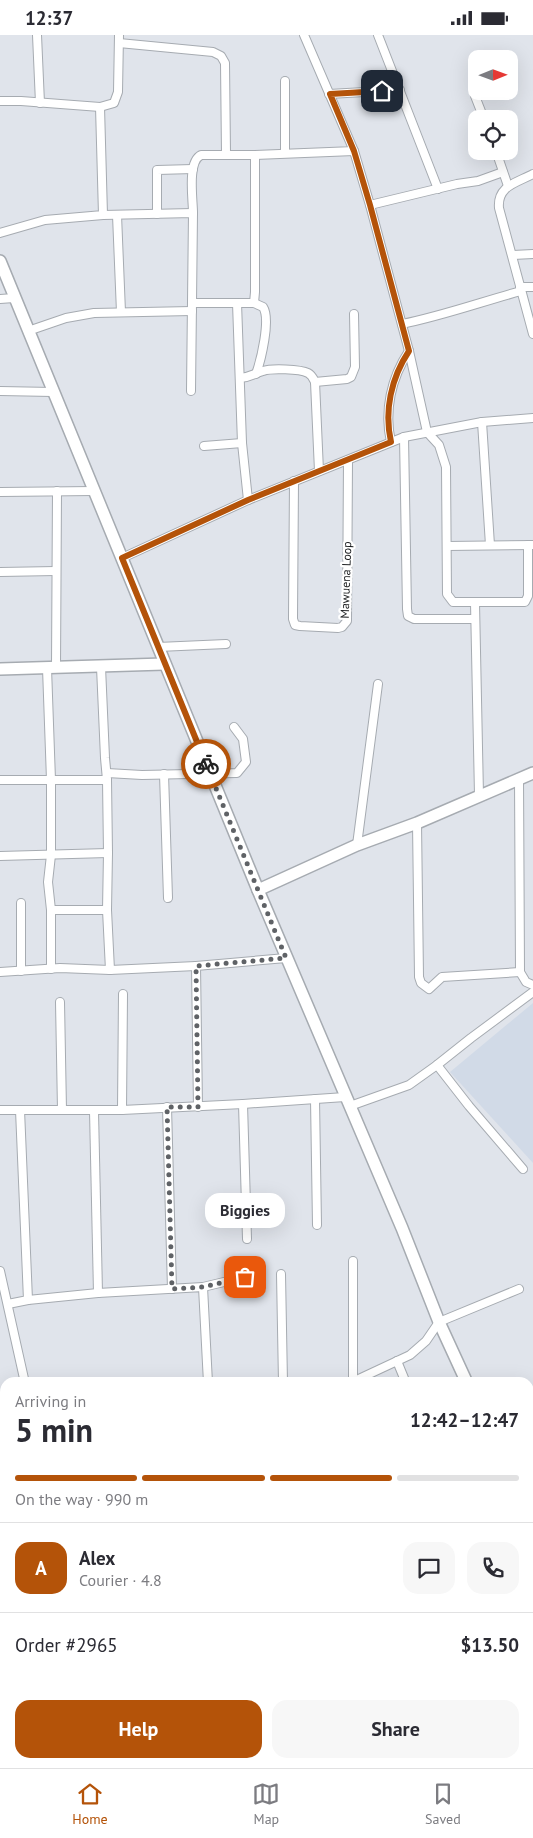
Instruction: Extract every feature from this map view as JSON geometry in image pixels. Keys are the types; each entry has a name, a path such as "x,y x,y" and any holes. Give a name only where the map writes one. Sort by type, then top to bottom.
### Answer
{"street":[{"path":"37,35 40,103"},
{"path":"304,35 354,151 402,324 427,431 439,445 446,467 447,594 453,602 525,602 528,596 531,545 447,546"},
{"path":"378,35 438,189"},
{"path":"0,101 100,107 114,103 117,98 119,39 214,52 221,56 225,63 226,154"},
{"path":"285,81 285,153"},
{"path":"330,94 400,90"},
{"path":"100,107 103,215"},
{"path":"191,391 194,213 192,169 195,160 201,155 354,151"},
{"path":"254,303 256,292 255,155"},
{"path":"499,160 508,187"},
{"path":"157,214 157,170 192,169"},
{"path":"370,205 478,181 503,172"},
{"path":"532,329 499,208 498,198 502,190 533,174"},
{"path":"0,233 45,220 103,215 194,213"},
{"path":"117,215 121,312"},
{"path":"512,255 533,254"},
{"path":"0,261 286,958 464,1377"},
{"path":"402,324 433,317 521,289 533,287"},
{"path":"0,299 14,298"},
{"path":"193,303 254,303 263,307 266,314 265,341 256,374"},
{"path":"237,303 242,443 248,500"},
{"path":"28,331 66,318 94,313 192,311"},
{"path":"315,382 347,379 354,373 354,314"},
{"path":"391,442 387,424 390,397 398,367 409,351"},
{"path":"240,378 270,370 295,370 307,372 312,376 315,382 319,471"},
{"path":"0,391 53,392"},
{"path":"122,558 248,500 404,437 427,431 482,422 533,418"},
{"path":"482,422 490,545"},
{"path":"404,437 408,616 414,619 474,619"},
{"path":"204,446 242,443"},
{"name":"Mawuena Loop","path":"294,481 293,619 296,625 300,626 342,627 347,621 348,460"},
{"path":"51,969 51,910 48,882 51,855 52,667 57,491"},
{"path":"0,492 94,491"},
{"path":"0,572 56,571"},
{"path":"475,603 480,795"},
{"path":"158,647 226,644"},
{"path":"0,669 164,664"},
{"path":"101,667 104,758 107,777 107,910 110,970"},
{"path":"357,845 378,684"},
{"path":"0,780 238,773 246,762 243,739 234,727"},
{"path":"258,890 357,845 417,823 533,773"},
{"path":"164,774 168,898"},
{"path":"519,779 520,972 526,982 533,985"},
{"path":"417,823 419,977 421,983 429,989 442,977 520,972"},
{"path":"0,856 108,853"},
{"path":"21,903 22,971"},
{"path":"51,910 107,910"},
{"path":"0,972 196,966 286,958"},
{"path":"196,966 198,1107"},
{"path":"0,1110 94,1111 198,1107 315,1099 347,1101 408,1085 533,992"},
{"path":"122,1110 123,994"},
{"path":"60,1002 62,1110"},
{"path":"437,1065 523,1169"},
{"path":"315,1099 317,1225"},
{"path":"243,1104 248,1239"},
{"path":"167,1107 172,1289"},
{"path":"20,1110 28,1300"},
{"path":"94,1111 98,1293"},
{"path":"351,1377 353,1261"},
{"path":"0,1271 2,1289 8,1304 24,1377"},
{"path":"281,1274 283,1377"},
{"path":"8,1304 28,1300 98,1293 203,1287 245,1277"},
{"path":"203,1287 208,1377"},
{"path":"362,1377 415,1352 440,1322 519,1289"},
{"path":"397,1361 404,1377"}],"shaded area":[{"path":"533,1003 533,1163 450,1072"}],"way so far":[{"path":"206,764 286,958 196,966 198,1107 167,1107 172,1289 203,1287 245,1277"}],"place":[{"name":"Biggies","path":"245,1277"}],"route":[{"path":"206,764 122,558 248,500 391,442 387,424 390,397 398,367 409,351 354,151 330,94 382,91"}]}
